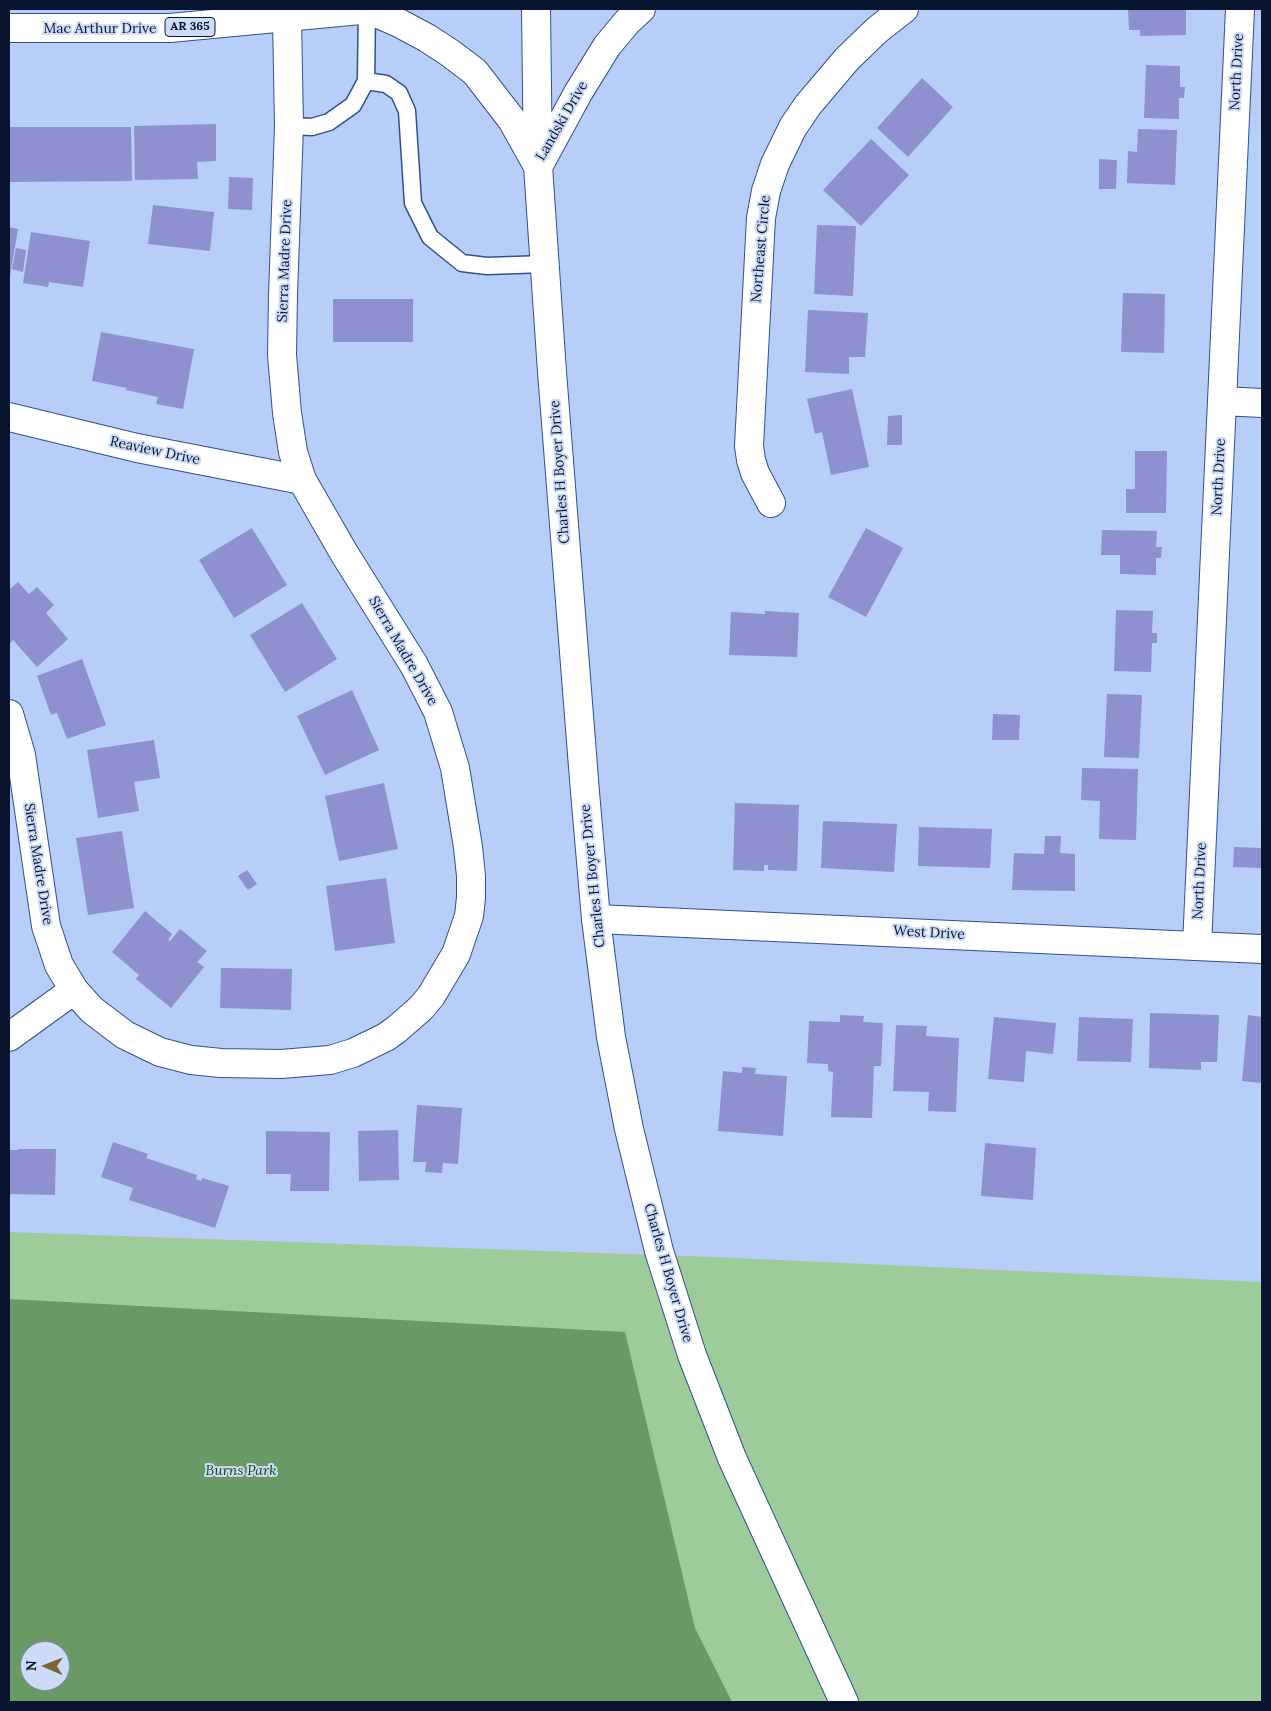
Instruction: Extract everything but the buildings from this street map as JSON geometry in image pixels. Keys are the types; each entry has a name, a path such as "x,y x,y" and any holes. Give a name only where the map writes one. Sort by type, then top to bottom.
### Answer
{"street":[{"name":"Landski Drive","path":"366,9 399,23 427,38 474,72 512,120 538,166"},
{"name":"Mac Arthur Drive","path":"9,28 170,28 371,9"},
{"name":"Charles H Boyer Drive","path":"536,9 538,166 545,264 584,792 596,918 611,1037 629,1129 659,1251 692,1354 732,1458 844,1702"},
{"name":"Landski Drive","path":"538,166 578,92 607,46 627,22 641,9"},
{"name":"Northeast Circle","path":"771,503 755,473 749,446 761,218 766,190 775,164 793,127 808,105 847,59 877,30 903,9"},
{"name":"North Drive","path":"1197,945 1240,9"},
{"name":"Sierra Madre Drive","path":"9,714 22,755 46,926 59,965 74,990 92,1010 125,1035 160,1052 191,1060 221,1063 281,1064 330,1060 353,1053 386,1037 421,1008 431,996 456,954 469,916 471,876 468,847 455,768 438,712 414,665 344,553 302,480 292,442 287,413 282,355 289,126 287,18"},
{"path":"1222,401 1262,403"},
{"name":"Reaview Drive","path":"9,417 137,448 302,480"},
{"name":"West Drive","path":"596,918 1262,949"},
{"path":"9,1037 74,990"}],"lane":[{"path":"289,126 312,127 329,122 353,105 366,81 366,9"},
{"path":"366,81 386,84 399,93 407,111 413,203 430,237 462,263 487,266 545,264"}],"green space":[{"name":"Burns Park","path":"9,1232 713,1257 1262,1282 1262,1702 9,1702"},
{"path":"9,1299 625,1332 695,1628 732,1702 9,1702"}]}
